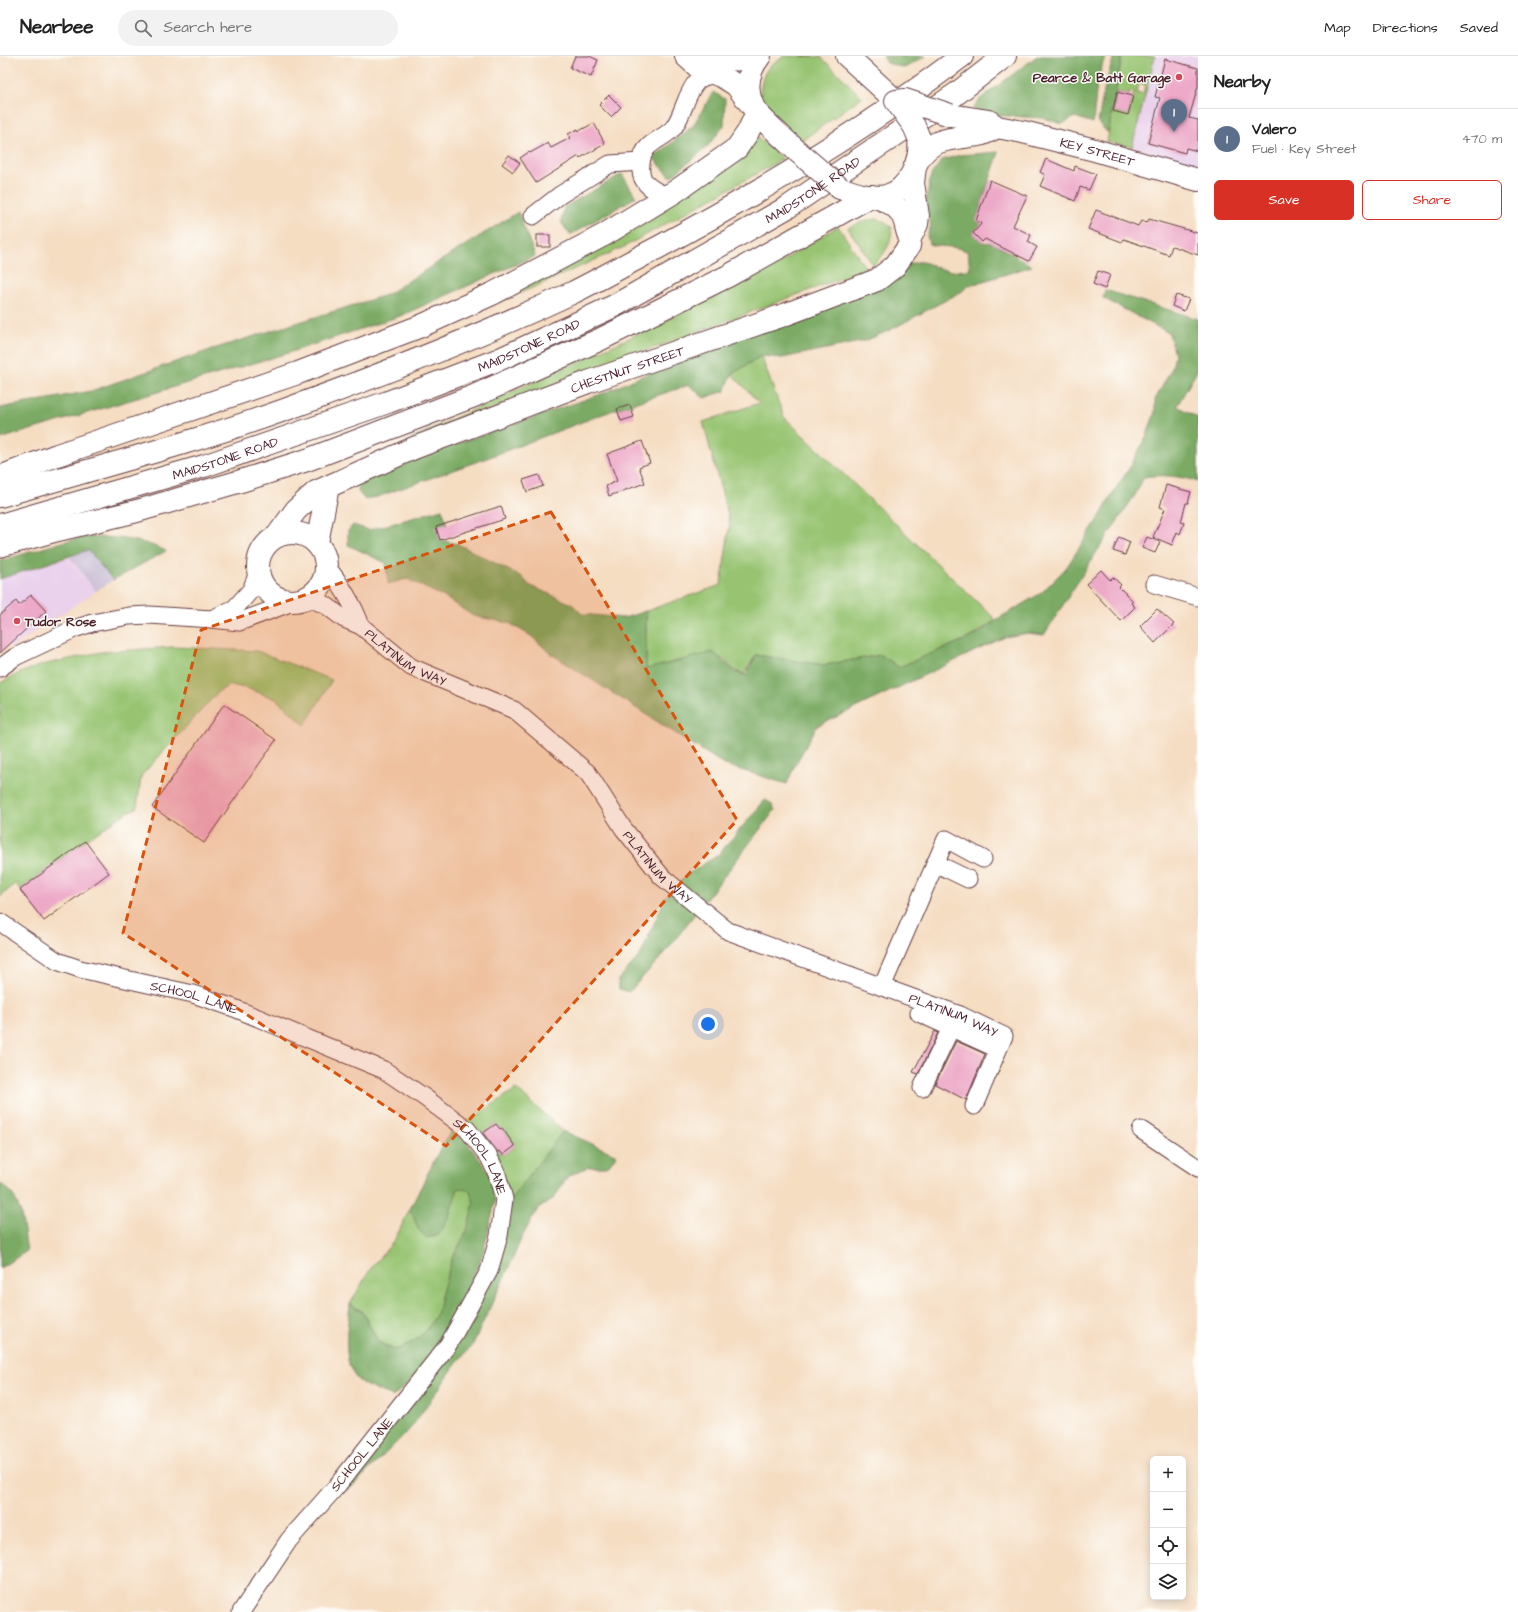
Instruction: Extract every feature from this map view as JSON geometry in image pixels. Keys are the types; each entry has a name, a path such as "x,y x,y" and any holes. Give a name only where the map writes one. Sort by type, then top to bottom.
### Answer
{"main road":[{"path":"686,56 697,66 723,77 738,88 755,109 797,151 840,188 856,194 877,196 893,193 908,179 926,150 940,142 953,138 980,135 997,127"},
{"path":"710,56 730,59 750,58 756,56"},
{"path":"0,477 56,455 298,374 421,326 492,294 604,235 676,191 737,148 748,132 755,109 749,90 749,80 752,68 760,56"},
{"name":"MAIDSTONE ROAD","path":"0,496 177,445 286,409 426,356 576,291 714,217 842,140 962,56"},
{"name":"MAIDSTONE ROAD","path":"0,525 204,466 388,402 500,359 614,306 788,207 956,94 1005,56"},
{"path":"851,58 891,97"},
{"name":"KEY STREET","path":"891,97 905,100 950,115 988,121 997,127 1091,149 1198,180"},
{"name":"CHESTNUT STREET","path":"276,536 296,510 316,492 414,448 580,385 784,315 877,280 895,266 909,246 910,238 918,220 913,185 919,152 919,138 914,126 891,97"},
{"path":"877,196 900,212 904,217 905,230 910,238"},
{"path":"0,546 136,510 306,460 474,396 599,340 728,276 877,196"},
{"path":"317,543 328,487"},
{"path":"287,533 298,533 308,537 317,543 325,558 325,575 322,584 316,591 303,599 288,601 277,598 268,592 262,583 258,573 258,562 261,552 276,536 287,533"}],"street":[{"path":"676,191 664,194 648,186 642,177 641,162 648,148 664,137 678,122 690,91 697,82 707,75 713,74 723,77"},
{"path":"533,216 560,194 610,164 641,162"},
{"name":"PLATINUM WAY","path":"326,566 336,576 358,614 361,626"},
{"path":"212,619 235,608 251,590 258,573"},
{"path":"1154,584 1198,597"},
{"path":"0,668 14,657 74,629 92,623 129,616 149,615 239,622 303,599"},
{"name":"PLATINUM WAY","path":"303,599 327,606 344,619 361,626 411,667 514,710 588,773 623,828 662,877 728,932 882,987 956,1021 1004,1036 974,1106"},
{"path":"882,987 946,838 983,859"},
{"path":"935,863 968,878"},
{"name":"SCHOOL LANE","path":"0,922 57,961 80,969 193,994 254,1015 384,1070 467,1129 488,1157 497,1174 504,1199 500,1236 488,1271 448,1346 336,1487 289,1540 241,1612"},
{"path":"919,1013 956,1021 989,1045"},
{"path":"922,1088 956,1021"},
{"path":"1141,1130 1198,1168"}],"highlighted area":[{"path":"551,512 737,820 446,1146 123,933 201,630"}],"shaded area":[{"path":"1155,56 1198,56 1198,166 1132,147"},
{"path":"88,550 113,580 96,591 70,557"},
{"path":"70,557 96,591 11,648 0,634 0,579"}],"green space":[{"path":"784,56 821,57 862,97 796,145 760,100 761,85 764,74 767,69 777,60"},
{"path":"883,56 926,56 905,68 887,63"},
{"path":"1037,56 1105,56 1097,82 1093,123 1075,117 1062,124 1043,118 991,115 973,109 979,100"},
{"path":"1114,56 1122,56 1108,133 1098,123 1103,94"},
{"path":"1122,56 1155,56 1132,147 1107,142","holes":["1139,83 1145,85 1143,95 1137,93","1117,92 1129,95 1130,92 1134,92 1128,115 1113,111"]},
{"path":"713,92 725,99 724,126 706,148 671,177 653,158 693,126"},
{"path":"757,137 783,159 624,247 496,304"},
{"path":"999,152 976,220 981,224 973,233 982,242 992,243 1032,266 968,286 961,292 892,329 865,341 782,358 761,356 732,374 725,391 704,398 689,385 611,411 487,458 377,497 364,499 358,491 360,483 398,464 604,393 655,370 904,268 910,264 920,262 948,271 970,270 968,252 959,248 929,244 927,235 931,226 925,204 931,175 942,160 960,155"},
{"path":"622,174 636,197 570,235 561,222 564,207"},
{"path":"518,212 535,256 400,316 288,353 0,439 0,408 91,391 216,348 386,295"},
{"path":"878,219 886,222 892,228 887,249 873,265 848,228 866,220"},
{"path":"838,226 866,269 405,441 646,330 770,269"},
{"path":"1105,290 1198,319 1198,369 1177,406 1198,418 1198,482 1171,476 1144,477 1135,495 1044,635 1028,633 1005,637 817,726 794,767 787,784 725,765 550,653 531,636 509,623 473,616 444,597 407,579 388,584 386,563 348,545 348,531 353,525 369,530 442,509 447,524 436,527 440,540 458,544 522,577 529,585 572,604 582,614 624,618 646,611 646,669 713,652 735,672 746,675 756,655 824,665 881,655 899,667 979,633 996,620 1041,593 1066,568 1129,469 1147,435 1155,412 1155,400 1172,368 1175,355 1169,333 1103,298"},
{"path":"761,356 784,417 996,620 969,638 899,667 881,655 824,665 756,655 744,674 734,670 722,658 646,669 646,611 721,585 730,523 703,422 759,403 732,374"},
{"path":"85,537 127,539 146,543 166,551 113,580 88,550 0,579 0,561 66,541"},
{"path":"173,647 257,651 332,680 305,725 276,699 249,689 231,685 219,691 141,776 137,808 127,812 85,841 20,890 16,883 0,897 0,683 22,672 42,665 101,652"},
{"path":"765,800 771,803 775,810 664,954 629,992 619,989 618,980 641,954 666,896 688,874 718,855"},
{"path":"516,1089 563,1131 592,1144 510,1200 467,1122","holes":["496,1124 500,1129 502,1128 515,1146 503,1155 500,1151 497,1152 494,1148 491,1149 481,1135"]},
{"path":"454,1126 490,1173 495,1202 483,1253 466,1294 424,1367 393,1397 362,1383 355,1376 350,1367 347,1335 350,1304 363,1312 378,1342 394,1350 402,1348 417,1339 427,1330 438,1312 452,1259 467,1231 474,1203 470,1191 458,1188 448,1219 439,1235 427,1238 418,1229 413,1215 409,1211 437,1155"},
{"path":"563,1131 617,1155 607,1167 588,1167 568,1176 554,1198 537,1210 521,1239 472,1346 459,1360 411,1428 348,1491 346,1478 442,1365 510,1200"},
{"path":"0,1184 8,1189 18,1204 23,1223 27,1251 0,1268"},
{"path":"458,1188 470,1190 474,1203 467,1231 452,1259 438,1312 427,1330 417,1339 402,1348 394,1350 378,1342 363,1312 350,1304 371,1268 394,1241 409,1211 413,1215 418,1229 427,1238 438,1235 448,1219"}],"building":[{"path":"575,56 589,56 598,60 591,77 570,68"},
{"path":"1165,59 1198,68 1198,86 1189,118 1198,120 1198,151 1186,148 1185,153 1148,143 1160,98 1155,97"},
{"path":"1117,92 1133,96 1128,115 1113,111"},
{"path":"609,95 621,107 611,117 599,105"},
{"path":"594,123 605,144 580,158 579,156 536,183 520,158 548,143 551,148 570,138 568,134 578,129 579,131"},
{"path":"509,155 520,163 513,172 502,164"},
{"path":"1046,159 1074,171 1075,166 1096,174 1089,190 1080,187 1075,201 1040,186 1045,175 1040,172"},
{"path":"990,180 1027,196 1013,226 1031,235 1028,242 1037,247 1029,261 985,239 982,242 973,233 982,223 976,221"},
{"path":"1096,210 1138,226 1141,221 1147,223 1149,219 1198,233 1198,255 1172,246 1169,255 1124,239 1122,242 1088,229"},
{"path":"537,235 550,235 550,247 537,247"},
{"path":"1098,271 1110,275 1105,289 1093,284"},
{"path":"1176,295 1189,299 1184,311 1172,306"},
{"path":"630,405 634,417 621,421 617,409"},
{"path":"642,441 650,463 639,467 645,483 609,496 606,486 617,481 607,454"},
{"path":"539,475 543,486 527,492 523,480"},
{"path":"1166,485 1191,492 1188,503 1186,503 1181,522 1184,523 1180,534 1177,532 1172,545 1153,537 1165,509 1160,507"},
{"path":"501,506 505,519 440,540 436,527"},
{"path":"1119,537 1130,542 1125,555 1113,551"},
{"path":"1147,537 1160,542 1155,553 1142,548"},
{"path":"1101,570 1110,580 1113,577 1121,585 1119,587 1133,601 1131,603 1135,607 1121,621 1086,584"},
{"name":"Tudor Rose","path":"31,595 46,611 0,653 0,615 16,601 19,605"},
{"path":"1157,609 1174,624 1155,643 1140,626"},
{"path":"224,704 276,740 204,843 152,807"},
{"path":"85,841 109,873 44,921 20,890"},
{"path":"935,1031 938,1033 918,1074 913,1072"},
{"path":"956,1041 985,1054 966,1100 935,1084"},
{"path":"496,1124 500,1129 502,1128 515,1146 503,1155 500,1151 498,1152 483,1133"}],"place":[{"name":"Pearce & Batt Garage","path":"1179,77"},
{"name":"Valero","path":"1174,132"},
{"name":"Tudor Rose","path":"17,621"}]}
